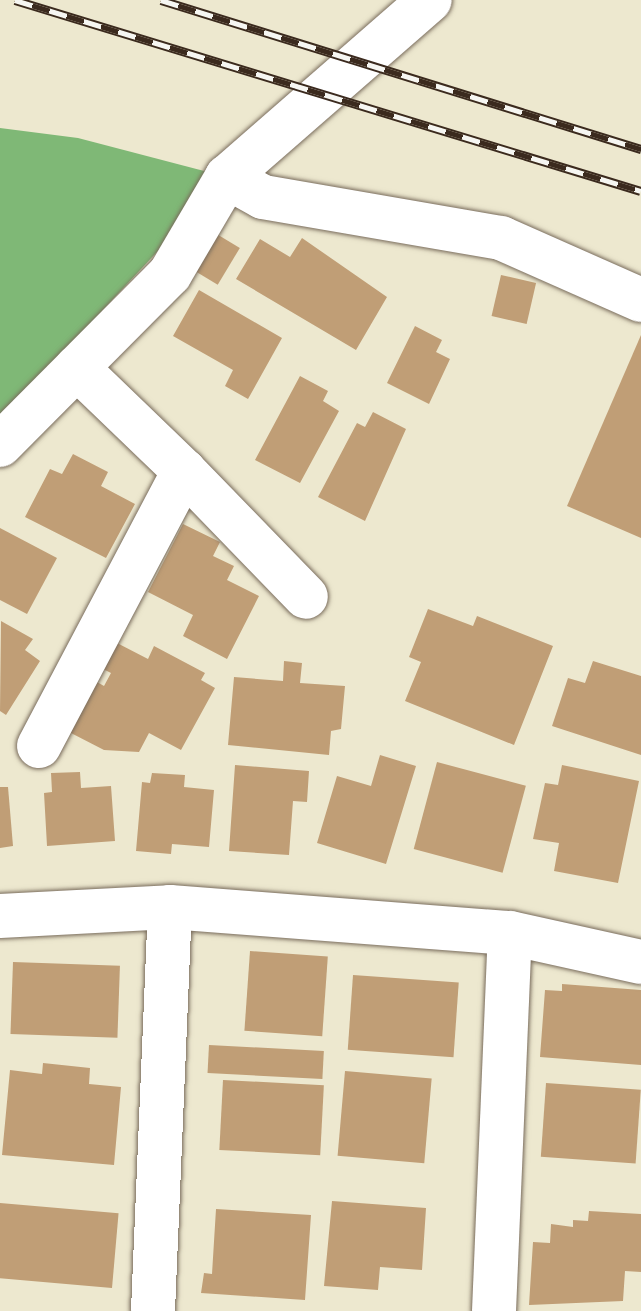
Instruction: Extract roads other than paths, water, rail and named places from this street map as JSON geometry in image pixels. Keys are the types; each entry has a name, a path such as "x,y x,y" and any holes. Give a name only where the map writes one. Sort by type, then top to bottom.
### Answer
{"street":[{"path":"0,445 170,274 227,177 430,0"},
{"path":"227,177 263,197 501,238 641,300"},
{"path":"77,368 184,471 306,597"},
{"path":"39,746 184,471"},
{"path":"153,1311 170,907"},
{"path":"0,916 170,907 510,933 641,962"},
{"path":"494,1311 510,933"}],"railway":[{"path":"15,0 641,191"},
{"path":"161,0 641,149"}]}
